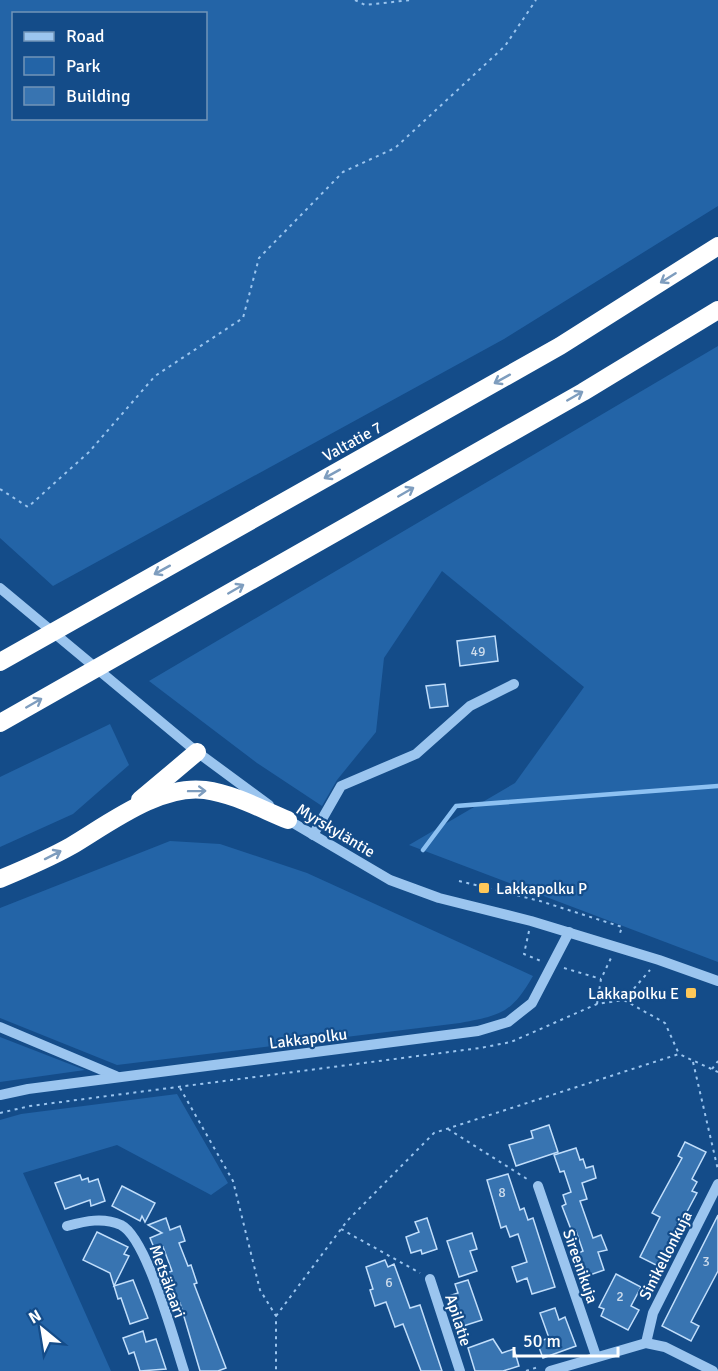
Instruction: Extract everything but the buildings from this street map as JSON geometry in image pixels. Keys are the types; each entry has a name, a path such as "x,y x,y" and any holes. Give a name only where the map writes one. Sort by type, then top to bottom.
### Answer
{"highway":[{"name":"Valtatie 7","path":"0,662 560,346 718,246"},
{"path":"0,723 583,392 718,310"},
{"path":"0,879 70,846 122,814 197,752"},
{"path":"122,814 170,793 204,790 231,797 288,820"}],"street":[{"name":"Myrskyläntie","path":"0,588 197,752 288,820 390,880 439,898 569,932 718,981"},
{"path":"312,835 341,786 416,754 470,706 514,684"},
{"name":"Lakkapolku","path":"0,1095 118,1077 478,1031 508,1022 532,1003 554,965 569,932"},
{"path":"0,1027 118,1077"},
{"name":"Sinikellonkuja","path":"646,1342 653,1313 718,1184"},
{"name":"Sireenikuja","path":"538,1186 596,1356"},
{"name":"Metsäkaari","path":"67,1226 90,1220 107,1221 123,1226 134,1235 144,1253 184,1371"},
{"name":"Apilatie","path":"430,1278 460,1371"},
{"path":"550,1371 646,1342 665,1347 699,1368 713,1371"}],"path":[{"path":"355,0 365,5 411,0"},
{"path":"0,489 28,507 89,452 155,376 243,318 259,258 343,172 395,148 505,46 536,0"},
{"path":"459,881 540,901 622,927 601,979 597,1004"},
{"path":"540,901 531,921 524,954 601,979"},
{"path":"624,1000 659,960"},
{"path":"0,1113 30,1106 480,1048 511,1042 597,1004 624,1000 665,1023 679,1054"},
{"path":"276,1316 341,1229 434,1133 679,1054 718,1072"},
{"path":"693,1060 718,1170"},
{"path":"712,1069 718,1061"},
{"path":"180,1088 232,1181 260,1290 276,1316 276,1371"},
{"path":"448,1129 538,1186"},
{"path":"341,1229 430,1278"}],"green space":[{"path":"0,0 718,0 718,206 504,339 53,586 0,538"},
{"path":"718,346 718,962 409,845 515,783 584,687 442,571 384,658 376,732 337,780 322,806 257,763 149,681"},
{"path":"110,724 129,765 73,814 0,847 0,777"},
{"path":"170,841 220,844 307,873 533,976 518,998 504,1011 460,1023 117,1065 0,1018 0,908"},
{"path":"0,1037 85,1070 0,1082"},
{"path":"177,1094 228,1183 211,1195 117,1145 23,1173 111,1371 0,1371 0,1120 21,1114"}],"waterway":[{"path":"423,850 456,806 718,786"}],"place":[{"name":"Lakkapolku P","path":"484,888"},
{"name":"Lakkapolku E","path":"691,993"}]}
